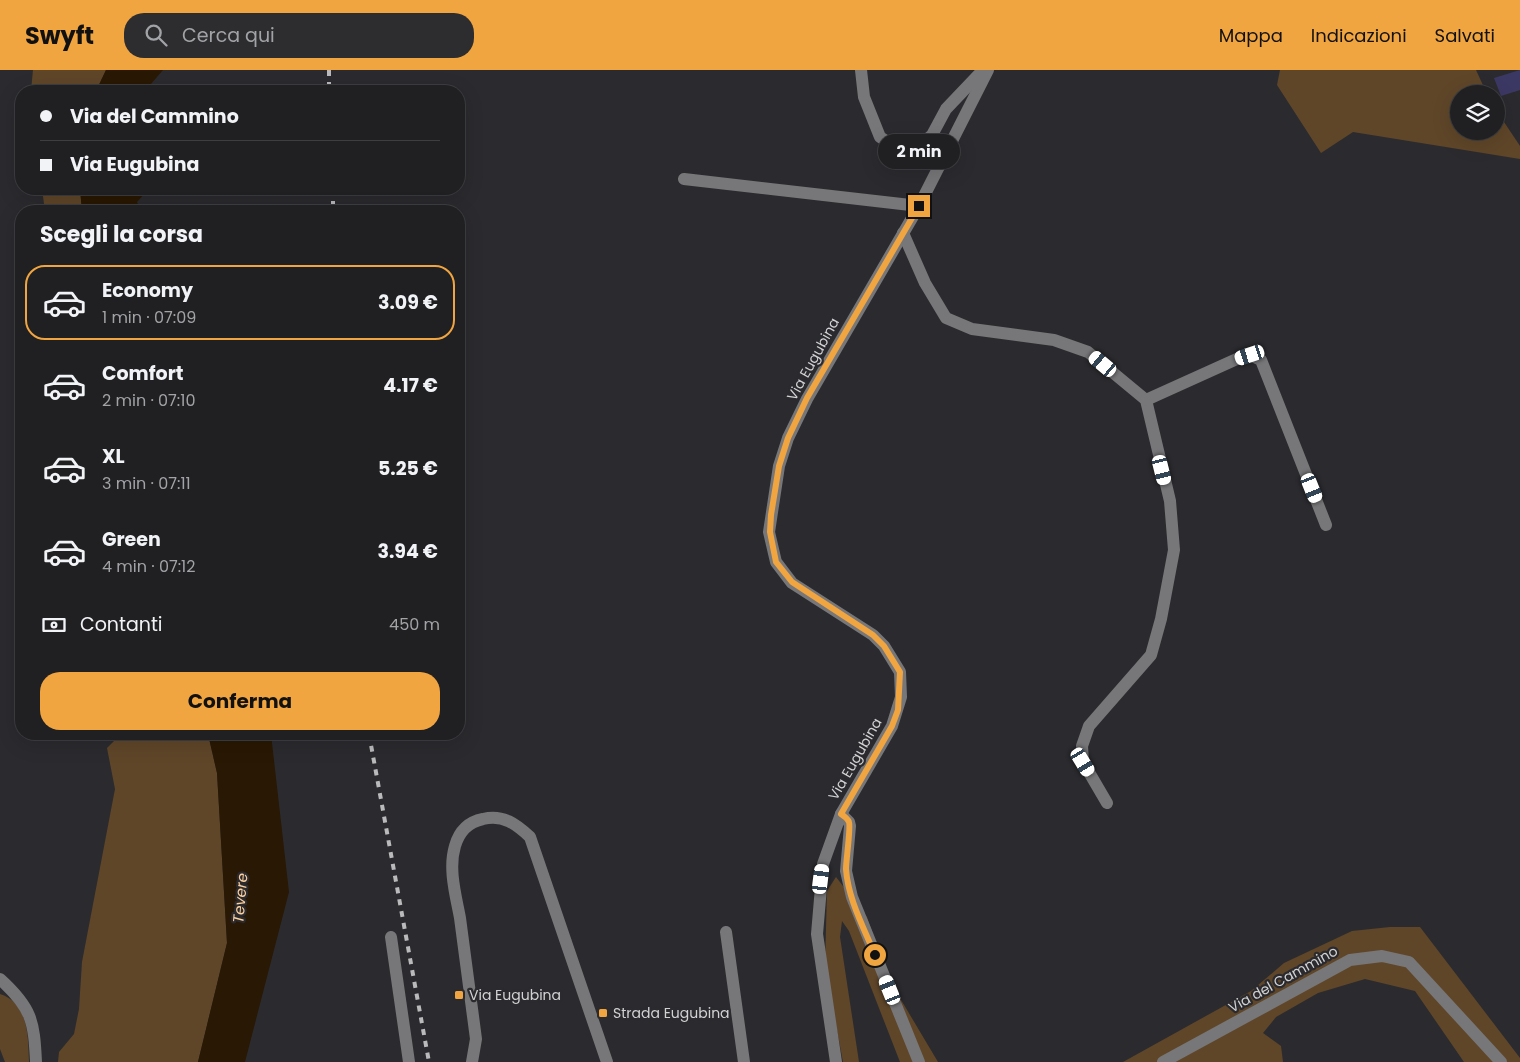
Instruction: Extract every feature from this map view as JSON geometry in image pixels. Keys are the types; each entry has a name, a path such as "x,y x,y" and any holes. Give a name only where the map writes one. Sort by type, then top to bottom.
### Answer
{"street":[{"path":"861,70 864,96 880,137 900,150 916,149 932,135 946,108 983,70"},
{"name":"Via Eugubina","path":"836,1062 820,968 817,910 823,864 841,814 892,726 901,697 900,672 884,646 873,635 792,582 783,572 776,562 770,532 772,506 779,466 785,447 807,398 919,206 988,70"},
{"path":"684,179 919,206"},
{"path":"903,233 925,284 946,318 972,329 1054,340 1088,352 1146,400 1170,501 1174,550 1161,619 1151,655 1089,726 1082,746 1083,762 1107,803"},
{"path":"1146,400 1239,358 1250,355 1261,360 1326,525"},
{"path":"841,814 849,822 850,826 846,847 846,871 852,897 919,1062"},
{"path":"472,1062 476,1039 454,876 454,848 463,829 473,822 502,818 513,823 530,837 607,1062"},
{"path":"726,932 744,1062"},
{"path":"391,937 409,1062"},
{"name":"Via del Cammino","path":"1163,1062 1350,960 1382,956 1409,962 1501,1062"},
{"path":"0,979 24,1005 34,1027 36,1062"}],"shaded area":[{"path":"33,70 106,70 99,85 32,85"},
{"path":"1280,70 1476,70 1483,85 1450,85 1450,140 1505,140 1505,124 1520,146 1520,159 1353,132 1321,153 1277,85"},
{"path":"43,195 81,195 81,205 44,205"},
{"path":"115,740 209,740 217,773 227,943 198,1062 58,1062 59,1052 74,1034 79,1009 82,962 115,789 107,748"},
{"path":"836,877 867,917 888,978 938,1062 900,1062 849,931 842,921 840,937 859,1062 843,1062 825,966 827,891"},
{"path":"1390,927 1420,927 1520,1058 1520,1062 1464,1062 1415,991 1365,979 1318,993 1276,1017 1263,1033 1281,1046 1283,1062 1123,1062 1251,991 1284,963 1352,931"},
{"path":"0,994 10,998 22,1013 27,1032 29,1062 5,1062 0,1049"}],"water":[{"path":"106,70 163,70 150,85 99,85"},
{"path":"81,195 143,195 137,202 138,205 81,205"},
{"name":"Tevere","path":"209,740 272,740 289,892 245,1062 198,1062 227,943 217,773"}],"building":[{"path":"1520,70 1520,90 1505,95 1505,85 1497,85 1494,78"}],"railway":[{"path":"329,70 329,85"},
{"path":"333,195 333,205"},
{"path":"370,740 429,1062"}],"place":[{"name":"Via Eugubina","path":"459,995"},
{"name":"Strada Eugubina","path":"603,1013"}],"route":[{"path":"875,955 852,897 846,871 846,847 850,826 849,822 841,814 892,726 901,697 900,672 884,646 873,635 792,582 776,562 770,532 773,498 779,466 788,438 807,398 919,206"}]}
